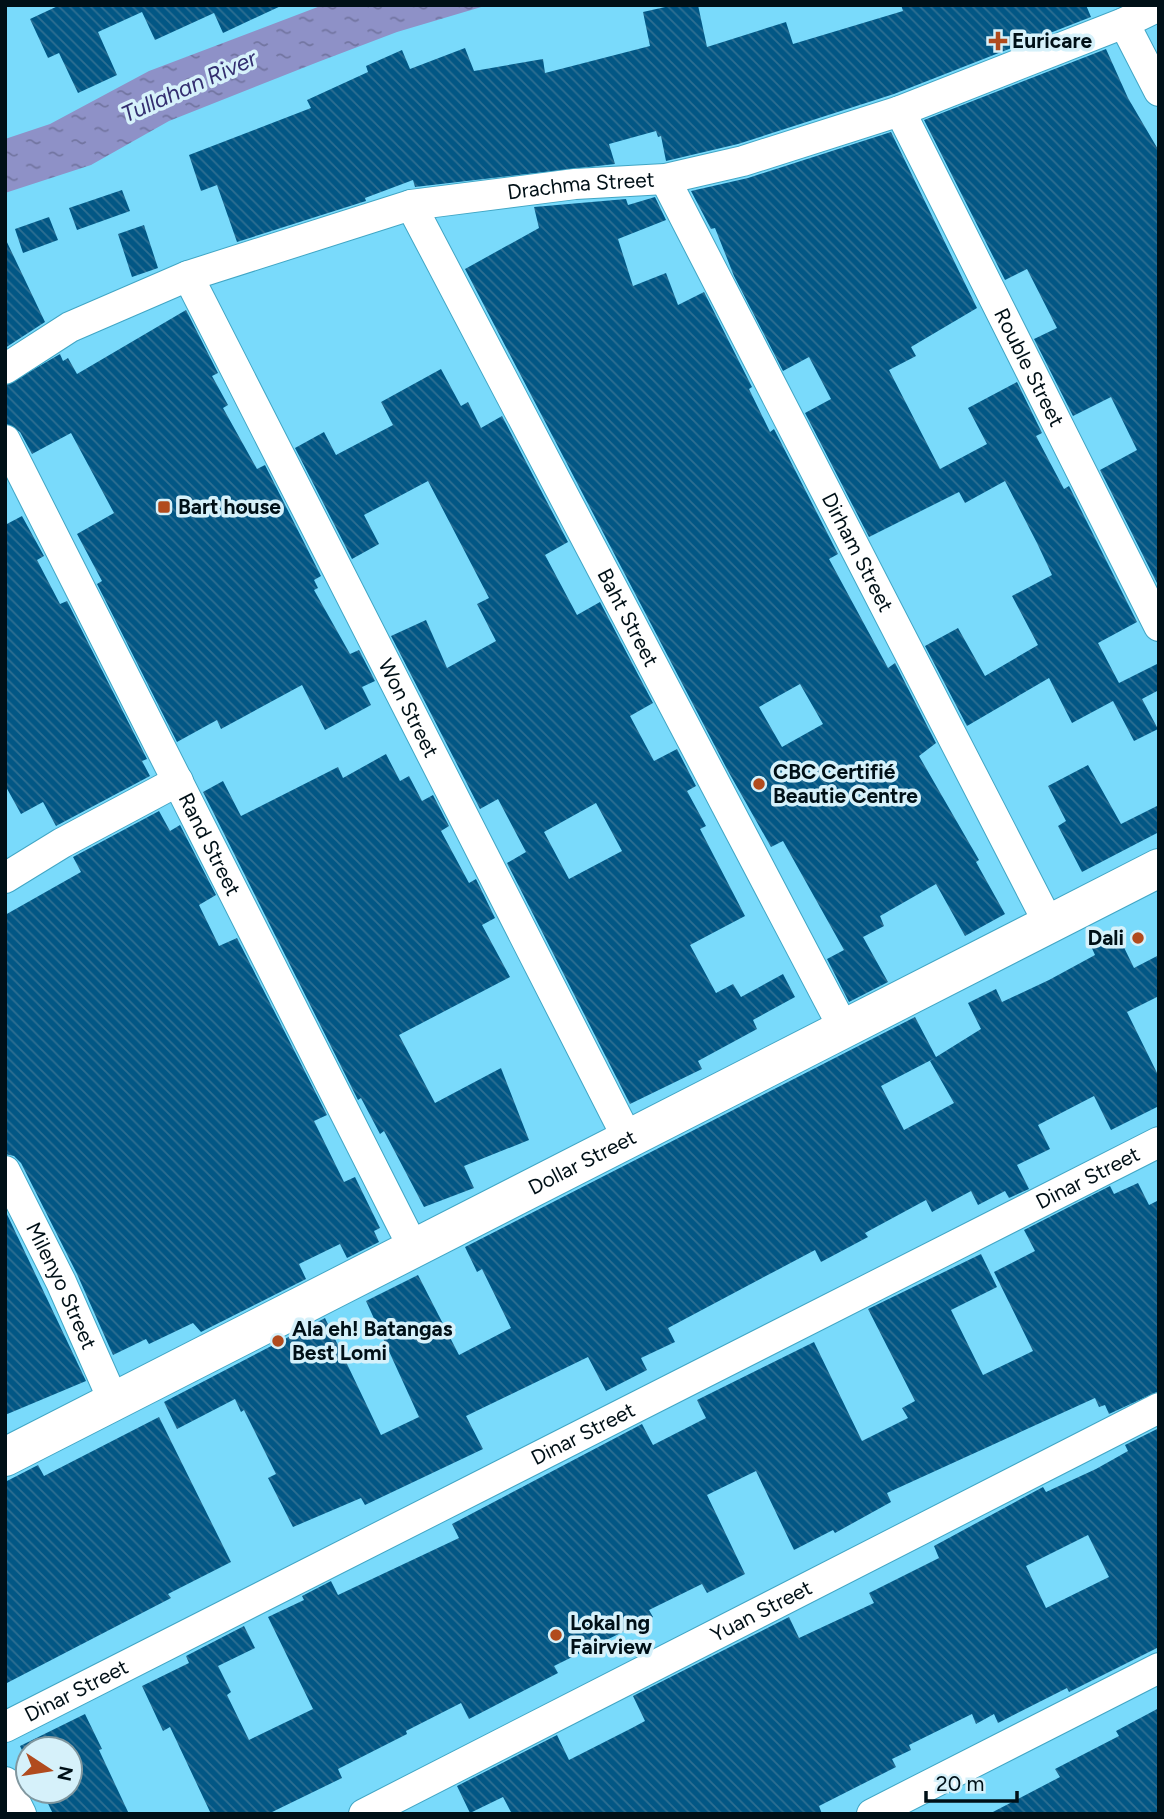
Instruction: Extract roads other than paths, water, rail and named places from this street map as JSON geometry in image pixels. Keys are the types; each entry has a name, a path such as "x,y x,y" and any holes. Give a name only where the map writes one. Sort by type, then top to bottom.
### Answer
{"street":[{"name":"Drachma Street","path":"5,369 70,327 188,276 411,205 575,184 665,179 756,157 900,111 1124,23 1159,6"},
{"path":"1124,23 1159,92"},
{"name":"Rouble Street","path":"900,111 1159,626"},
{"name":"Dirham Street","path":"665,179 1049,924"},
{"name":"Baht Street","path":"411,205 844,1030"},
{"name":"Won Street","path":"188,276 628,1139"},
{"name":"Rand Street","path":"5,440 414,1249"},
{"path":"5,878 62,843 178,781"},
{"name":"Dollar Street","path":"5,1457 1159,868"},
{"name":"Dinar Street","path":"5,1727 1159,1142"},
{"name":"Milenyo Street","path":"5,1171 61,1282 114,1402"},
{"name":"Yuan Street","path":"364,1814 1159,1408"},
{"path":"872,1814 1159,1668"},
{"path":"5,1782 21,1814"}],"water":[{"name":"Tullahan River","path":"323,5 488,5 397,32 318,62 169,121 91,165 5,193 5,139 50,124 149,71"}],"place":[{"name":"Euricare","path":"998,41"},
{"name":"Bart house","path":"164,507"},
{"name":"CBC Certifié Beautie Centre","path":"759,784"},
{"name":"Dali","path":"1138,938"},
{"name":"Ala eh! Batangas Best Lomi","path":"278,1341"},
{"name":"Lokal ng Fairview","path":"556,1635"}]}
